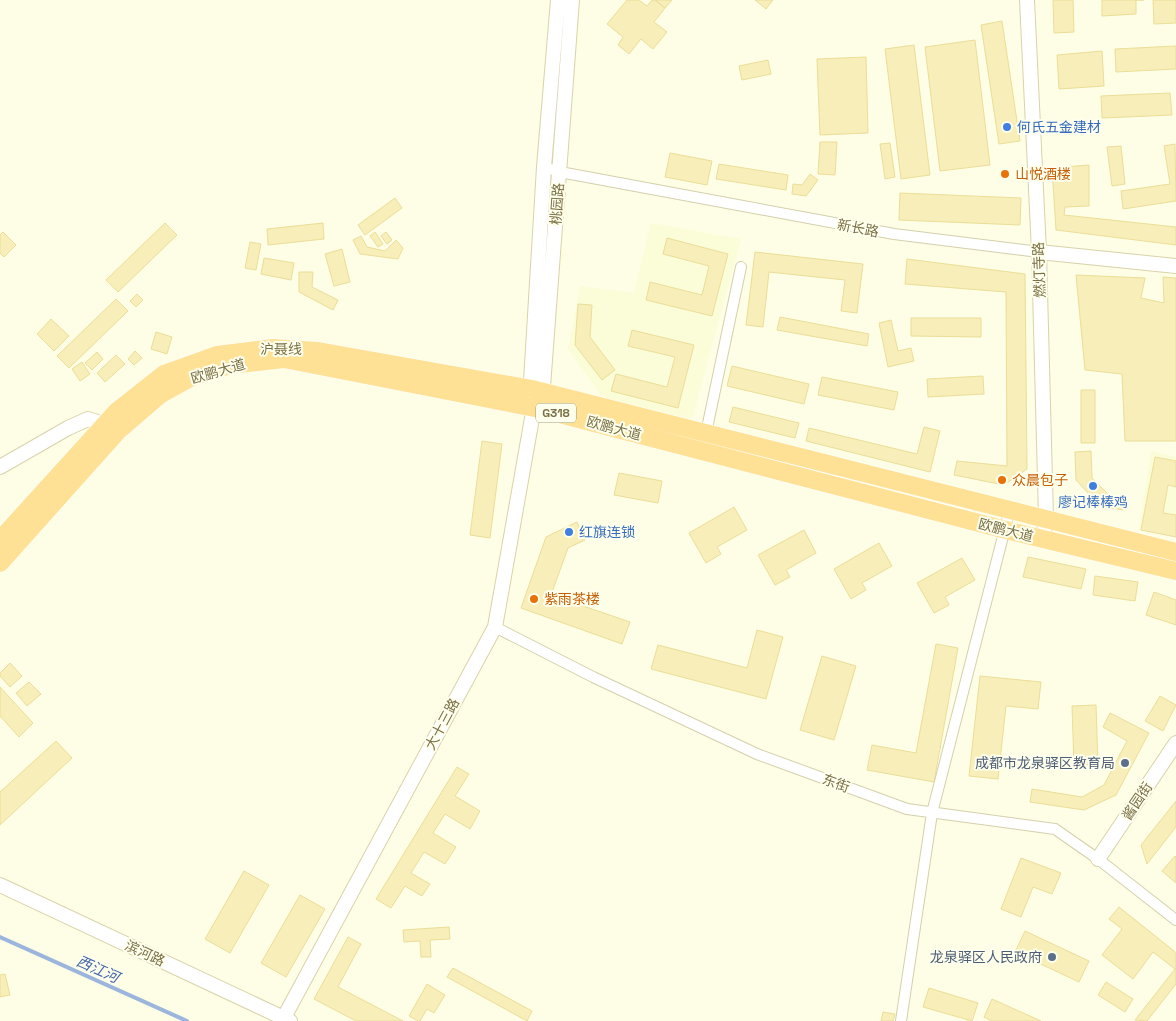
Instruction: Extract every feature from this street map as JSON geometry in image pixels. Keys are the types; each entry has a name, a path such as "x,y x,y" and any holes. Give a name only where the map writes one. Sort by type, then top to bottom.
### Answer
{"highway":[{"name":"沪聂线","path":"0,540 103,424 140,391 164,374 195,361 247,350 273,348 318,351 536,401"},
{"name":"欧鹏大道","path":"0,563 118,431 139,411 175,386 207,372 230,365 284,359 536,401 706,433 1176,552"},
{"name":"欧鹏大道","path":"536,401 1006,530 1176,571"}],"street":[{"path":"536,401 544,167 558,0"},
{"name":"桃园路","path":"536,401 560,172 572,0"},
{"name":"燃灯寺路","path":"1027,0 1039,252 1046,518 1043,539"},
{"name":"新长路","path":"544,167 560,172 894,234 1039,252 1176,266"},
{"path":"706,433 741,267"},
{"name":"大十三路","path":"285,1020 495,627 536,401"},
{"path":"0,468 68,428 88,419 103,424"},
{"path":"901,1021 932,813 1010,510"},
{"name":"东街","path":"495,627 593,677 757,754 907,809 1055,829 1098,859 1176,920"},
{"name":"酱园街","path":"1098,859 1176,742"},
{"name":"滨河路","path":"0,885 285,1020"}],"shaded area":[{"path":"651,223 741,239 692,419 603,398 568,349 580,286 634,293"},
{"path":"1151,451 1176,457 1176,535 1139,530"}],"building":[{"path":"627,0 639,0 647,6 652,0 655,0 665,8 654,22 667,32 653,49 641,39 629,54 618,45 623,37 607,24"},
{"path":"655,0 672,0 665,8"},
{"path":"755,0 773,0 766,9"},
{"path":"1053,0 1073,0 1074,32 1054,33"},
{"path":"1102,0 1136,0 1136,14 1102,16"},
{"path":"1153,0 1176,0 1176,23 1154,24"},
{"path":"1002,21 1020,141 999,144 981,25"},
{"path":"975,40 990,165 940,171 925,47"},
{"path":"914,45 930,175 901,179 885,49"},
{"path":"1176,46 1176,69 1116,72 1115,49"},
{"path":"1102,51 1104,86 1059,89 1057,55"},
{"path":"866,57 868,133 820,135 817,59"},
{"path":"768,60 771,74 742,80 739,66"},
{"path":"1170,93 1172,115 1102,118 1101,96"},
{"path":"820,142 837,142 835,175 818,174"},
{"path":"890,143 895,177 885,179 880,144"},
{"path":"1175,144 1176,201 1123,209 1121,191 1170,184 1164,146"},
{"path":"1121,146 1125,184 1112,186 1107,147"},
{"path":"670,153 712,161 707,185 665,177"},
{"path":"719,164 788,175 786,190 716,179"},
{"path":"1089,165 1089,206 1065,207 1064,215 1176,227 1176,245 1056,230 1052,168"},
{"path":"810,174 818,180 806,196 792,194 793,184 802,185"},
{"path":"900,193 1021,198 1020,225 899,220"},
{"path":"395,198 402,208 365,235 358,225"},
{"path":"165,223 177,235 118,292 106,280"},
{"path":"323,223 324,239 268,245 267,229"},
{"path":"3,232 16,245 4,257 0,253 0,235"},
{"path":"375,232 383,244 378,247 370,236"},
{"path":"386,232 392,240 387,244 381,236"},
{"path":"361,236 367,247 385,251 396,240 403,248 398,259 360,254 353,240"},
{"path":"667,238 728,254 712,316 646,300 650,282 702,295 709,266 663,254"},
{"path":"250,242 261,244 256,270 245,268"},
{"path":"342,249 350,282 334,286 325,254"},
{"path":"755,252 863,264 857,313 841,311 845,280 769,272 763,327 746,325"},
{"path":"264,258 294,263 291,280 261,274"},
{"path":"907,259 1025,274 1027,469 1004,485 954,475 957,461 1007,466 1006,292 905,284"},
{"path":"299,272 313,272 312,287 338,300 333,310 299,292"},
{"path":"1076,275 1145,278 1141,298 1164,303 1163,277 1176,278 1176,441 1125,441 1122,374 1085,370"},
{"path":"137,294 143,300 136,307 130,301"},
{"path":"116,299 128,311 69,368 57,356"},
{"path":"578,304 592,305 590,337 615,370 602,380 575,345"},
{"path":"780,317 869,334 867,346 777,330"},
{"path":"911,318 981,318 981,337 911,336"},
{"path":"51,319 69,336 54,351 37,334"},
{"path":"891,320 898,351 911,348 914,361 888,367 879,323"},
{"path":"632,330 694,345 678,408 611,391 616,374 667,387 675,357 628,346"},
{"path":"156,332 172,337 167,354 151,349"},
{"path":"135,351 142,358 134,365 128,359"},
{"path":"97,352 103,359 92,370 85,363"},
{"path":"116,355 125,364 105,382 97,373"},
{"path":"82,362 90,374 80,381 72,369"},
{"path":"732,366 809,384 804,404 727,386"},
{"path":"983,376 984,394 928,397 927,379"},
{"path":"822,377 898,392 894,410 818,395"},
{"path":"1081,390 1095,390 1095,443 1081,443"},
{"path":"733,407 799,423 795,438 729,422"},
{"path":"924,427 940,431 930,472 806,441 809,428 917,454"},
{"path":"482,441 502,444 490,538 470,535"},
{"path":"1091,451 1092,478 1111,497 1124,500 1123,510 1100,506 1076,480 1075,452"},
{"path":"1155,457 1176,461 1176,487 1168,485 1163,513 1176,515 1176,537 1141,530"},
{"path":"619,473 662,481 658,503 614,495"},
{"path":"734,507 747,530 717,547 721,554 706,563 689,533"},
{"path":"577,522 585,540 568,548 551,595 630,622 622,644 521,608 546,537"},
{"path":"804,530 816,553 786,570 790,577 775,585 758,555"},
{"path":"879,543 892,566 862,583 866,590 851,599 834,569"},
{"path":"1028,557 1086,569 1081,589 1023,577"},
{"path":"962,558 975,580 945,597 949,605 934,613 917,583"},
{"path":"1095,576 1138,582 1135,601 1093,595"},
{"path":"1154,592 1176,600 1176,625 1146,615"},
{"path":"757,630 783,637 766,699 651,669 658,645 747,668"},
{"path":"936,644 958,648 934,782 867,770 872,745 916,753"},
{"path":"822,656 856,666 834,740 800,730"},
{"path":"10,663 22,676 10,687 0,676 0,673"},
{"path":"980,676 1041,682 1038,709 1006,706 998,779 969,776"},
{"path":"29,682 41,694 27,706 16,693"},
{"path":"0,687 33,723 19,737 0,716"},
{"path":"1160,696 1176,705 1163,731 1145,721"},
{"path":"1096,705 1098,764 1074,765 1072,706"},
{"name":"成都市龙泉驿区教育局","path":"1110,713 1149,733 1116,795 1084,810 1030,802 1032,789 1082,797 1104,785 1127,741 1103,727"},
{"path":"56,741 72,758 0,825 0,792"},
{"path":"457,767 469,774 455,796 480,811 470,829 445,814 433,833 456,847 445,864 424,852 411,873 430,884 422,896 405,886 391,908 376,899"},
{"path":"1176,801 1176,827 1147,864 1141,845"},
{"path":"1176,857 1176,883 1162,871"},
{"path":"1021,858 1061,873 1052,894 1033,887 1021,917 1001,909"},
{"path":"244,871 269,885 230,953 205,939"},
{"path":"300,895 325,909 286,977 261,963"},
{"path":"1119,907 1176,954 1176,984 1147,1021 1135,1020 1175,969 1153,952 1133,979 1102,955 1122,929 1109,919"},
{"path":"449,927 450,939 430,940 431,957 421,957 420,941 404,942 403,930"},
{"name":"龙泉驿区人民政府","path":"1025,931 1089,961 1079,982 1015,952"},
{"path":"348,937 361,944 338,987 403,1021 356,1021 314,999"},
{"path":"453,968 532,1011 527,1021 447,977"},
{"path":"5,974 10,995 0,997 0,975"},
{"path":"1106,982 1133,999 1125,1012 1098,995"},
{"path":"427,984 445,995 434,1013 427,1009 420,1021 418,1021 409,1016"},
{"path":"929,988 978,1003 972,1021 923,1007"},
{"path":"992,999 1041,1021 992,1021 984,1017"},
{"path":"883,1012 895,1014 893,1021 881,1021"}],"waterway":[{"name":"西江河","path":"0,937 187,1021"}],"place":[{"name":"何氏五金建材","path":"1007,127"},
{"name":"山悦酒楼","path":"1005,174"},
{"name":"众晨包子","path":"1002,480"},
{"name":"廖记棒棒鸡","path":"1093,486"},
{"name":"红旗连锁","path":"569,532"},
{"name":"紫雨茶楼","path":"534,599"},
{"name":"成都市龙泉驿区教育局","path":"1125,763"},
{"name":"龙泉驿区人民政府","path":"1052,957"}]}
